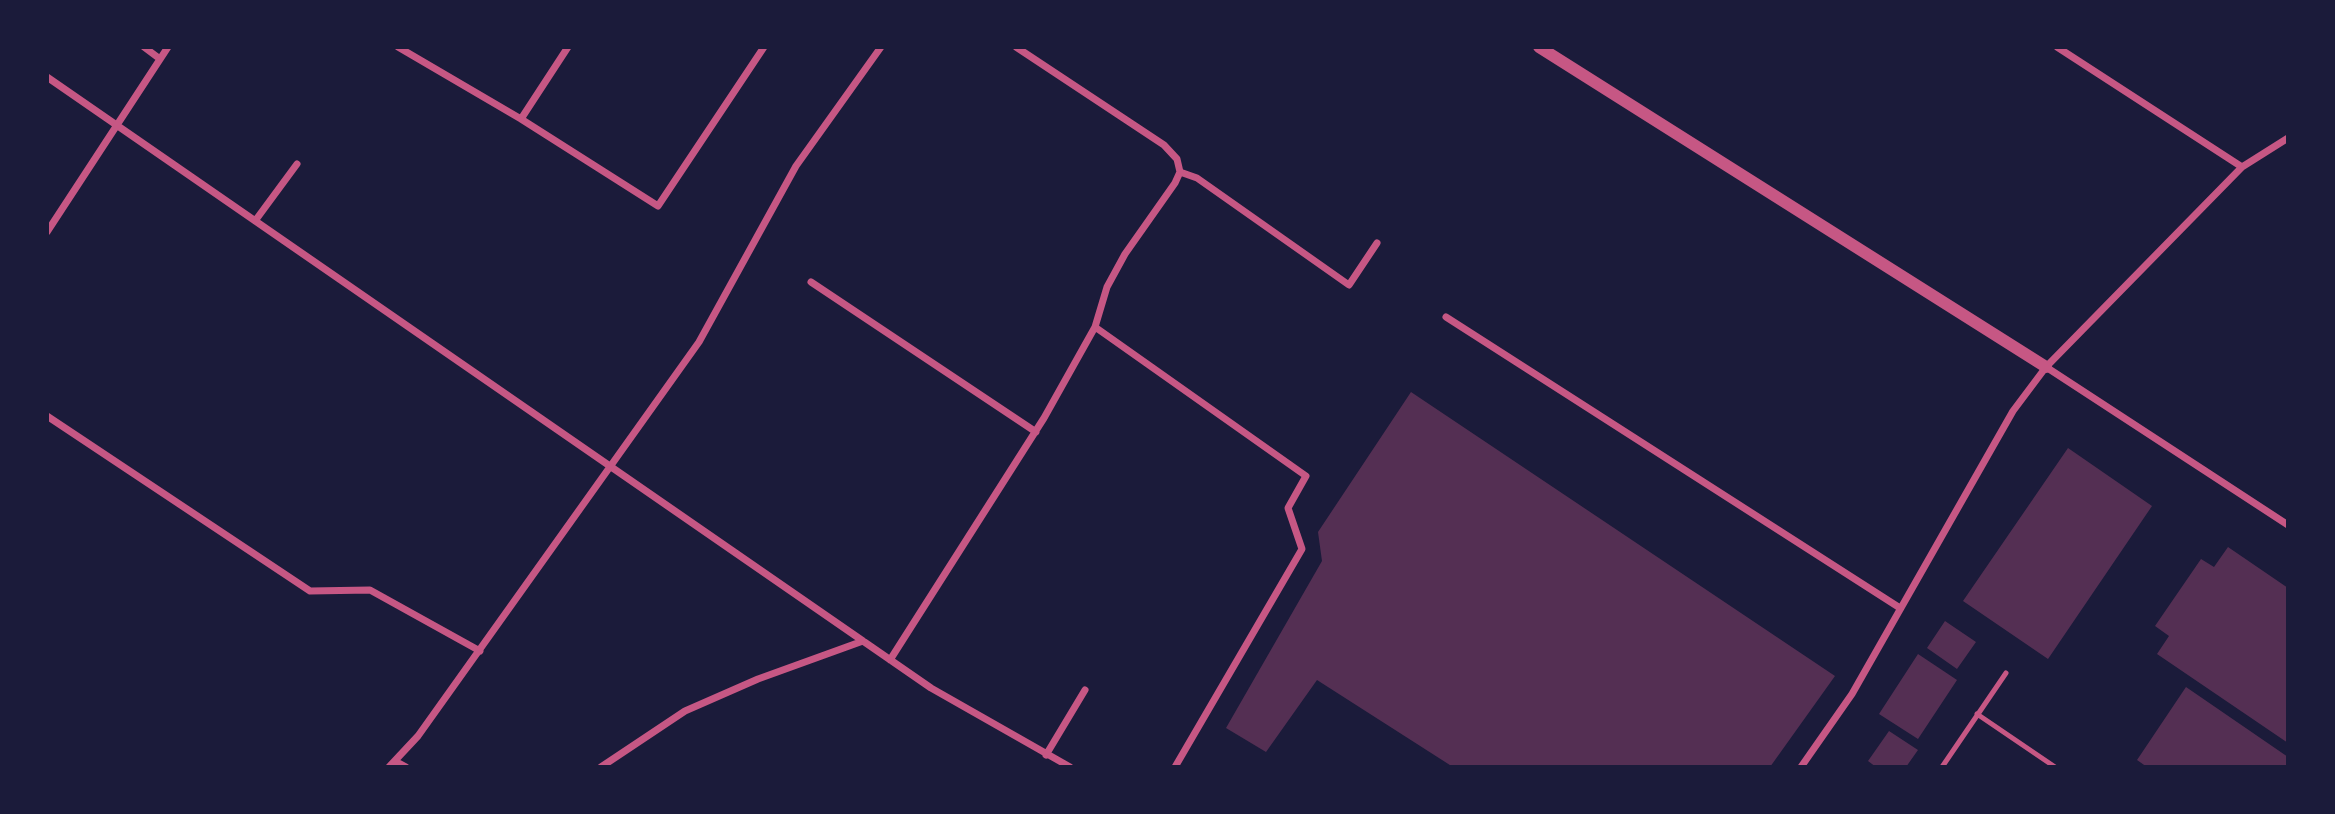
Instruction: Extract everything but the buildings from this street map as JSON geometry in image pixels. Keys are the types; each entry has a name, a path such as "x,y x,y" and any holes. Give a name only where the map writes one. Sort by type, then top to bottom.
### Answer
{"street":[{"path":"144,47 160,58"},
{"path":"47,232 168,47"},
{"path":"398,47 521,119 658,206 764,47"},
{"path":"521,119 568,47"},
{"path":"392,764 418,736 480,651 699,342 796,166 881,47"},
{"path":"890,660 1036,432 1096,327 1107,288 1125,254 1180,172 1177,159 1164,145 1016,47"},
{"path":"1539,47 2046,367 2288,525"},
{"path":"2057,47 2242,167"},
{"path":"47,77 931,688 1070,767"},
{"path":"1801,767 1852,694 2013,411 2046,367 2242,167 2288,138"},
{"path":"255,221 297,164"},
{"path":"1180,172 1196,178 1349,285 1377,243"},
{"path":"811,282 1036,432"},
{"path":"1446,317 1900,608"},
{"path":"1096,327 1306,476 1288,508 1302,549 1175,767"},
{"path":"47,416 310,591 370,590 480,651"},
{"path":"601,767 685,711 758,679 863,641"},
{"path":"1046,755 1085,690"},
{"path":"392,764 406,767"}],"lane":[{"path":"1942,767 2006,673"},
{"path":"1978,715 2054,767"}]}
